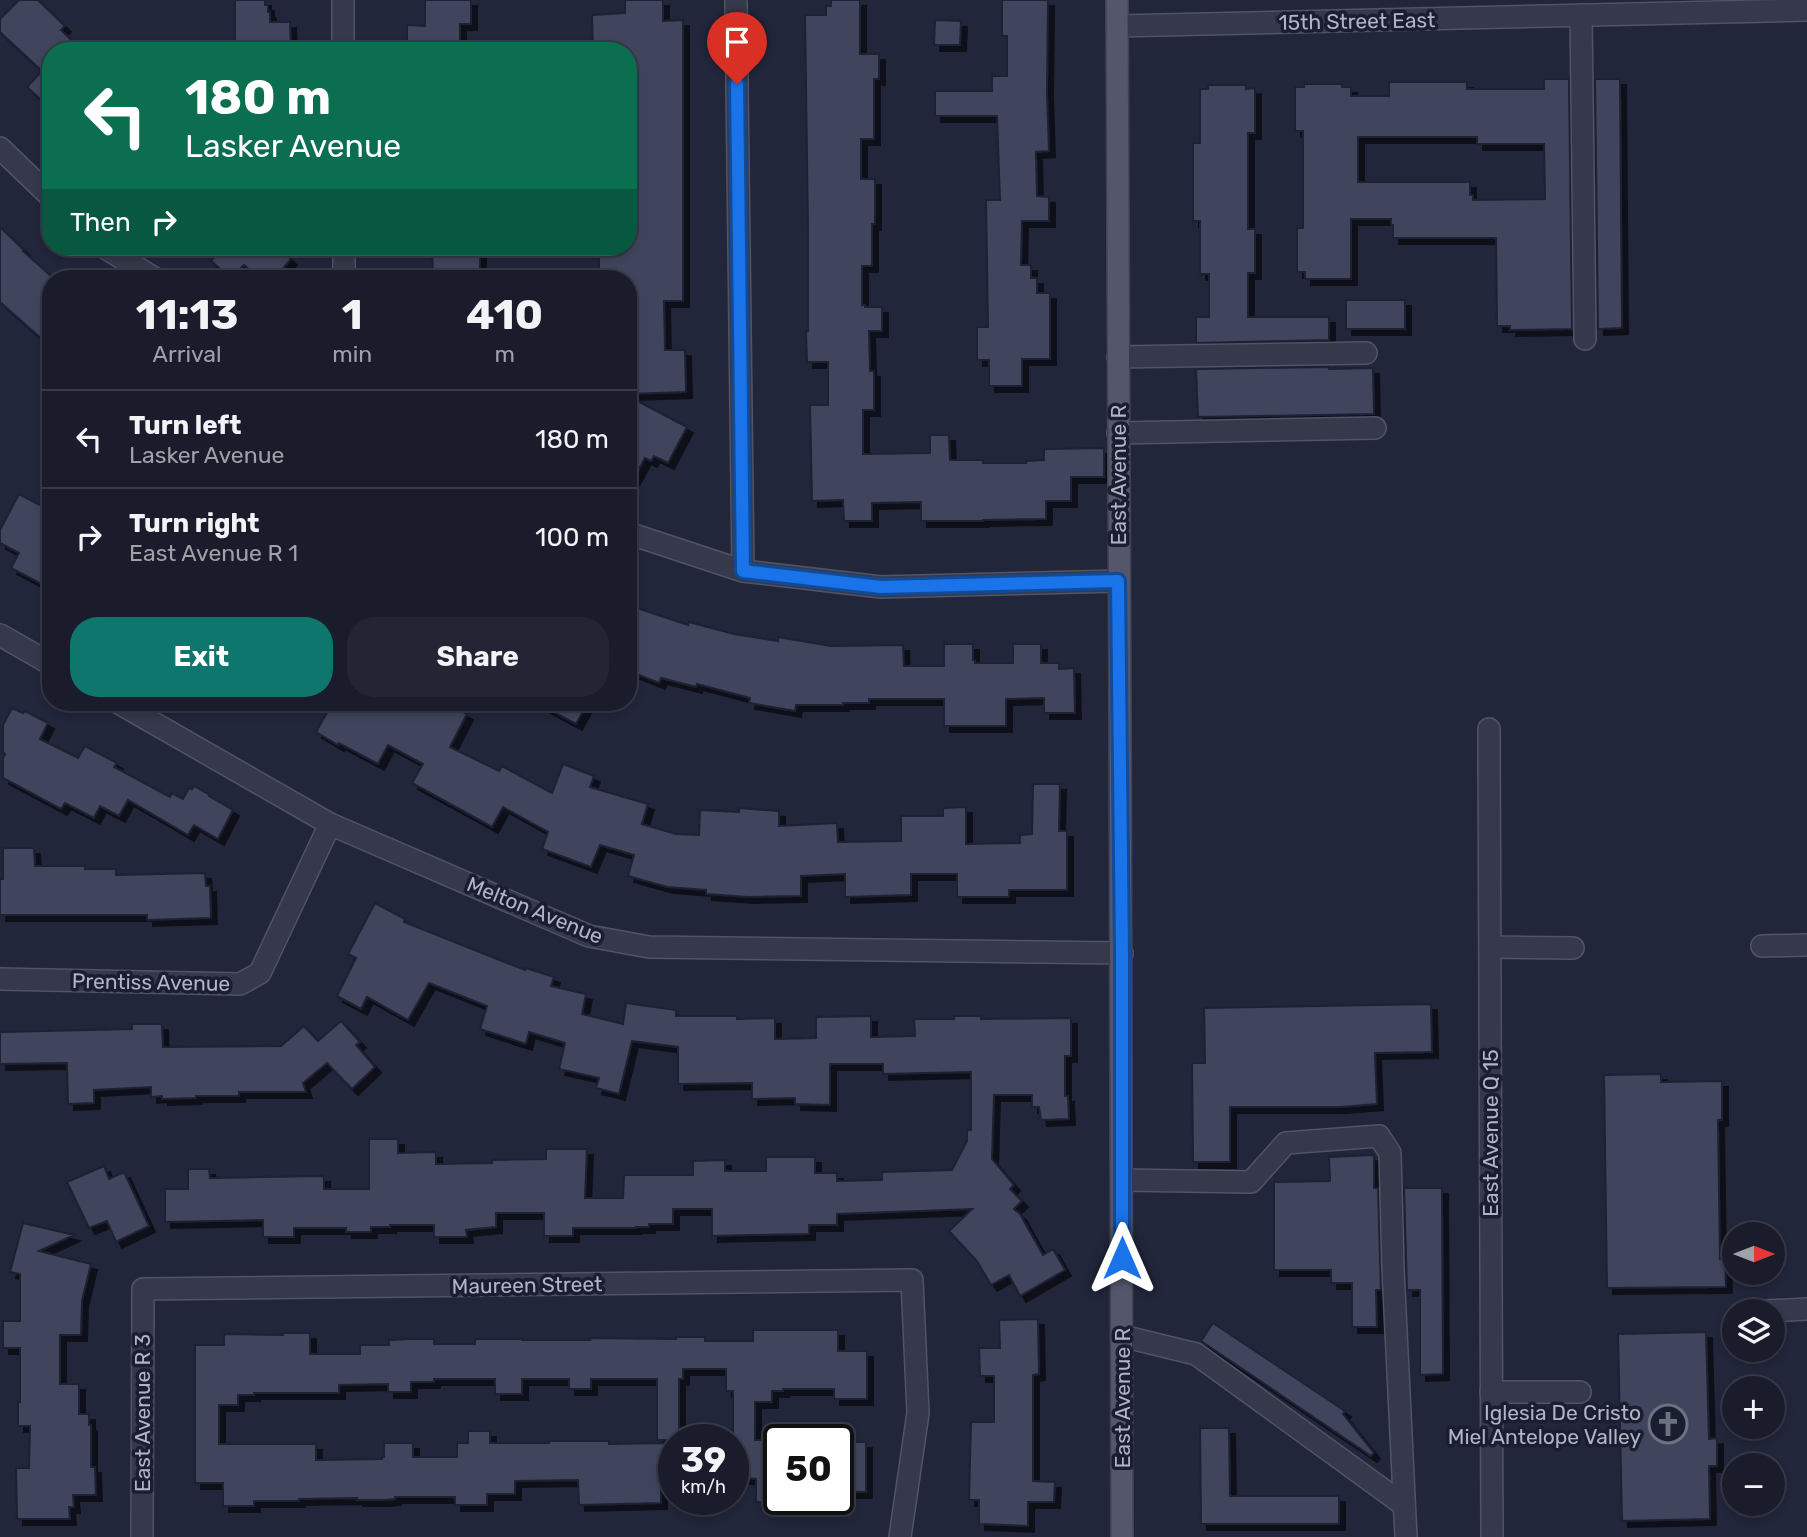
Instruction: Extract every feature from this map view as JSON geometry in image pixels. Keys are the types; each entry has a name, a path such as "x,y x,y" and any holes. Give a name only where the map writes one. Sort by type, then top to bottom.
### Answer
{"main road":[{"name":"East Avenue R","path":"1117,0 1122,1537"}],"street":[{"path":"343,0 343,42"},
{"path":"736,3 743,571"},
{"name":"15th Street East","path":"1117,26 1807,10"},
{"path":"1581,15 1585,339"},
{"path":"0,148 42,188"},
{"path":"119,256 141,270"},
{"path":"1118,357 1366,353"},
{"path":"1118,433 1375,428"},
{"path":"637,536 743,571 881,587 1118,581"},
{"path":"0,635 42,659"},
{"name":"Melton Avenue","path":"133,711 330,824 589,936 649,947 1122,953"},
{"name":"East Avenue Q 15","path":"1489,729 1492,1537"},
{"name":"Prentiss Avenue","path":"0,979 240,984 260,973 330,824"},
{"path":"1762,946 1807,946"},
{"path":"1490,947 1573,948"},
{"path":"1122,1180 1251,1182 1286,1143 1379,1136 1390,1153 1406,1537"},
{"name":"Maureen Street","path":"143,1289 912,1280 918,1413 900,1537"},
{"name":"East Avenue R 3","path":"142,1537 143,1289"},
{"path":"1785,1311 1807,1310"},
{"path":"1122,1336 1196,1354 1404,1505"},
{"path":"1492,1392 1580,1392"}],"building":[{"path":"19,0 38,0 65,26 61,30 74,42 42,42 42,71 0,32 0,19"},
{"path":"235,0 265,0 270,12 270,22 290,22 291,42 235,42"},
{"path":"425,0 471,0 471,24 460,24 460,42 407,42 407,25 425,26"},
{"path":"625,0 663,0 663,21 683,20 683,301 664,301 665,350 685,350 686,392 637,394 637,270 599,270 599,256 637,256 637,42 593,42 592,15 625,13"},
{"path":"831,0 860,0 860,54 879,54 879,79 874,79 874,139 861,139 861,179 875,179 872,266 862,266 862,305 882,307 882,331 869,331 870,371 874,371 874,410 863,410 863,454 930,453 930,435 949,435 950,460 983,460 983,463 1026,463 1044,460 1044,449 1104,448 1104,477 1071,477 1071,501 1046,501 1046,519 921,521 921,502 872,503 872,521 844,521 843,500 812,501 810,405 828,405 828,362 807,362 805,15 826,15 826,6 831,6"},
{"path":"1002,0 1048,0 1049,151 1036,152 1037,196 1049,197 1049,221 1022,221 1021,265 1031,265 1031,278 1037,278 1037,293 1050,293 1050,359 1022,359 1022,386 989,386 989,360 977,360 977,327 988,327 986,200 1000,200 997,116 935,116 935,91 992,91 992,76 1007,76 1007,36 1002,36"},
{"path":"935,20 961,21 960,45 934,45"},
{"path":"42,71 42,101 27,87"},
{"path":"1544,79 1569,79 1572,329 1510,330 1510,326 1497,326 1496,238 1393,238 1391,219 1351,219 1351,279 1305,279 1305,272 1297,272 1297,228 1303,228 1303,131 1295,131 1295,87 1304,87 1304,84 1342,84 1342,87 1351,87 1351,96 1389,96 1389,82 1467,82 1467,89 1544,89","holes":["1358,137 1477,137 1477,144 1544,144 1545,199 1473,200 1473,195 1470,195 1470,182 1358,182"]},
{"path":"1595,79 1620,79 1622,328 1598,329"},
{"path":"1208,85 1246,85 1246,89 1255,88 1255,133 1248,133 1248,229 1255,229 1255,273 1248,273 1248,317 1329,317 1329,340 1196,343 1196,317 1209,317 1209,274 1200,274 1200,221 1193,221 1193,143 1200,143 1200,89 1208,89"},
{"path":"0,227 44,270 42,270 42,339 0,302"},
{"path":"215,256 288,256 291,259 282,270 250,270 244,265 239,270 222,270 211,261"},
{"path":"432,256 480,256 480,270 433,270"},
{"path":"1346,300 1405,300 1405,329 1346,329"},
{"path":"1373,368 1374,414 1198,417 1196,369"},
{"path":"637,401 687,427 668,463 654,456 651,461 645,458 637,473"},
{"path":"19,494 42,506 42,584 11,568 19,553 0,543 0,530"},
{"path":"637,608 688,625 689,622 734,634 778,641 778,637 831,646 903,645 904,666 944,666 944,644 973,644 975,663 1013,663 1013,644 1041,644 1041,663 1059,663 1059,669 1074,668 1075,713 1044,713 1044,698 1006,699 1006,726 944,726 944,699 869,699 869,703 796,705 795,711 749,703 750,698 697,684 696,687 661,678 659,683 637,674"},
{"path":"12,708 23,713 25,711 48,723 40,739 78,758 85,746 117,763 114,767 170,797 172,793 183,799 189,788 194,786 210,795 233,810 218,839 194,825 188,835 128,800 119,816 100,806 94,818 65,803 61,809 3,778 3,725"},
{"path":"328,711 461,711 467,714 450,747 499,771 502,766 552,793 563,764 594,776 590,787 648,804 642,824 676,834 699,835 700,810 739,812 739,808 779,811 779,826 837,823 838,842 901,841 901,816 943,816 943,808 966,807 966,844 1020,843 1020,835 1032,834 1033,784 1060,784 1059,831 1067,831 1067,890 1009,890 1009,897 957,897 957,874 911,874 911,895 845,897 845,874 801,876 801,896 748,897 706,894 706,890 667,887 628,876 634,855 600,845 591,867 542,849 548,832 503,807 492,827 412,783 423,764 388,745 378,764 316,732"},
{"path":"552,711 583,711 576,724"},
{"path":"3,848 34,848 35,866 116,869 116,875 205,873 206,886 210,886 211,918 147,920 147,915 0,915"},
{"path":"375,903 405,919 404,922 525,970 526,968 554,977 551,986 586,994 582,1014 623,1024 626,1003 676,1010 676,1016 775,1018 775,1039 816,1038 816,1017 871,1016 871,1037 915,1036 914,1019 954,1019 954,1016 981,1016 981,1019 1071,1018 1071,1056 1065,1056 1065,1096 1068,1096 1069,1119 1041,1120 1039,1107 1032,1107 1032,1095 994,1095 992,1159 1014,1185 1010,1189 1022,1201 1014,1209 1020,1214 1043,1255 1053,1249 1065,1270 1020,1296 1009,1275 991,1285 977,1261 949,1231 972,1209 837,1214 837,1225 809,1225 809,1234 712,1236 712,1209 673,1209 673,1224 649,1224 649,1227 636,1228 573,1228 573,1236 544,1236 544,1213 496,1213 496,1227 466,1230 467,1237 434,1237 434,1225 371,1227 371,1232 346,1232 346,1228 294,1228 294,1237 263,1237 263,1220 165,1222 165,1189 188,1189 188,1169 209,1169 210,1178 324,1176 324,1189 369,1189 369,1139 398,1139 398,1153 436,1152 436,1164 546,1159 546,1149 587,1149 585,1198 623,1198 624,1175 693,1175 693,1161 725,1160 725,1171 766,1171 766,1157 815,1157 815,1173 837,1173 837,1181 882,1180 882,1172 952,1170 967,1141 967,1130 971,1130 971,1072 883,1074 883,1064 830,1064 830,1105 795,1104 795,1098 752,1099 752,1083 678,1084 678,1047 632,1041 619,1094 596,1088 599,1078 559,1069 565,1043 529,1032 526,1044 480,1029 487,1006 429,983 408,1020 367,997 361,1009 337,996 356,958 348,954"},
{"path":"1431,1004 1432,1052 1375,1053 1377,1104 1340,1107 1230,1107 1230,1162 1193,1162 1192,1063 1205,1063 1204,1008"},
{"path":"341,1021 360,1042 356,1045 375,1067 352,1089 327,1063 303,1083 306,1092 239,1092 239,1096 162,1099 162,1096 151,1097 151,1087 94,1090 94,1103 68,1104 67,1063 0,1064 0,1032 132,1029 132,1024 162,1024 163,1047 281,1046 304,1026 318,1041"},
{"path":"1661,1074 1661,1082 1722,1081 1722,1120 1718,1120 1720,1259 1722,1285 1726,1287 1607,1288 1604,1075"},
{"path":"1374,1155 1374,1188 1378,1188 1381,1290 1376,1290 1377,1327 1352,1327 1352,1283 1331,1283 1331,1270 1274,1270 1274,1182 1330,1181 1329,1157"},
{"path":"104,1166 109,1179 124,1172 149,1226 116,1242 107,1221 89,1228 67,1182"},
{"path":"1404,1188 1442,1188 1443,1374 1420,1375 1420,1290 1407,1290"},
{"path":"23,1223 74,1235 39,1251 91,1264 82,1301 81,1335 60,1335 60,1384 79,1384 79,1414 89,1414 91,1467 95,1467 96,1495 73,1495 74,1507 69,1507 70,1519 17,1519 16,1468 29,1468 30,1426 18,1426 20,1348 3,1348 3,1321 20,1321 20,1274 10,1272"},
{"path":"1038,1319 1039,1374 1033,1375 1033,1481 1055,1482 1054,1502 1028,1502 1028,1526 979,1524 979,1500 969,1500 971,1422 994,1422 994,1376 980,1376 979,1348 1000,1348 999,1320"},
{"path":"1213,1323 1345,1411 1343,1414 1374,1453 1371,1456 1201,1341"},
{"path":"753,1330 838,1330 838,1351 867,1351 867,1399 834,1399 834,1389 783,1389 772,1391 772,1402 755,1402 755,1440 763,1440 763,1502 756,1502 756,1479 749,1478 749,1424 733,1424 733,1391 726,1391 726,1369 683,1369 683,1379 679,1379 679,1424 658,1424 658,1440 657,1379 591,1379 591,1389 569,1389 569,1379 522,1379 522,1394 495,1394 495,1379 434,1379 434,1382 411,1382 411,1392 388,1392 388,1384 339,1385 339,1393 254,1393 238,1395 238,1405 219,1405 219,1444 316,1444 316,1460 382,1459 384,1443 413,1443 413,1457 457,1457 457,1443 468,1443 468,1431 490,1431 490,1443 609,1441 609,1444 658,1443 658,1503 579,1505 578,1480 515,1481 515,1494 487,1494 487,1505 455,1505 455,1497 395,1497 385,1500 357,1498 254,1501 254,1506 223,1506 223,1483 195,1483 195,1345 224,1345 224,1334 310,1333 310,1354 360,1354 360,1345 389,1345 389,1340 409,1339 434,1339 434,1344 475,1344 475,1339 590,1340 589,1338 676,1337 705,1337 705,1341 753,1341"},
{"path":"1706,1332 1709,1439 1717,1438 1717,1466 1709,1466 1710,1519 1622,1521 1618,1334"},
{"path":"1200,1428 1229,1428 1230,1496 1339,1496 1339,1524 1201,1524"},
{"path":"854,1442 866,1442 866,1492 854,1492"}],"place":[{"name":"Iglesia De Cristo Miel Antelope Valley","path":"1668,1424"}],"route":[{"path":"737,84 743,571 881,587 1118,581 1122,1258"}]}
